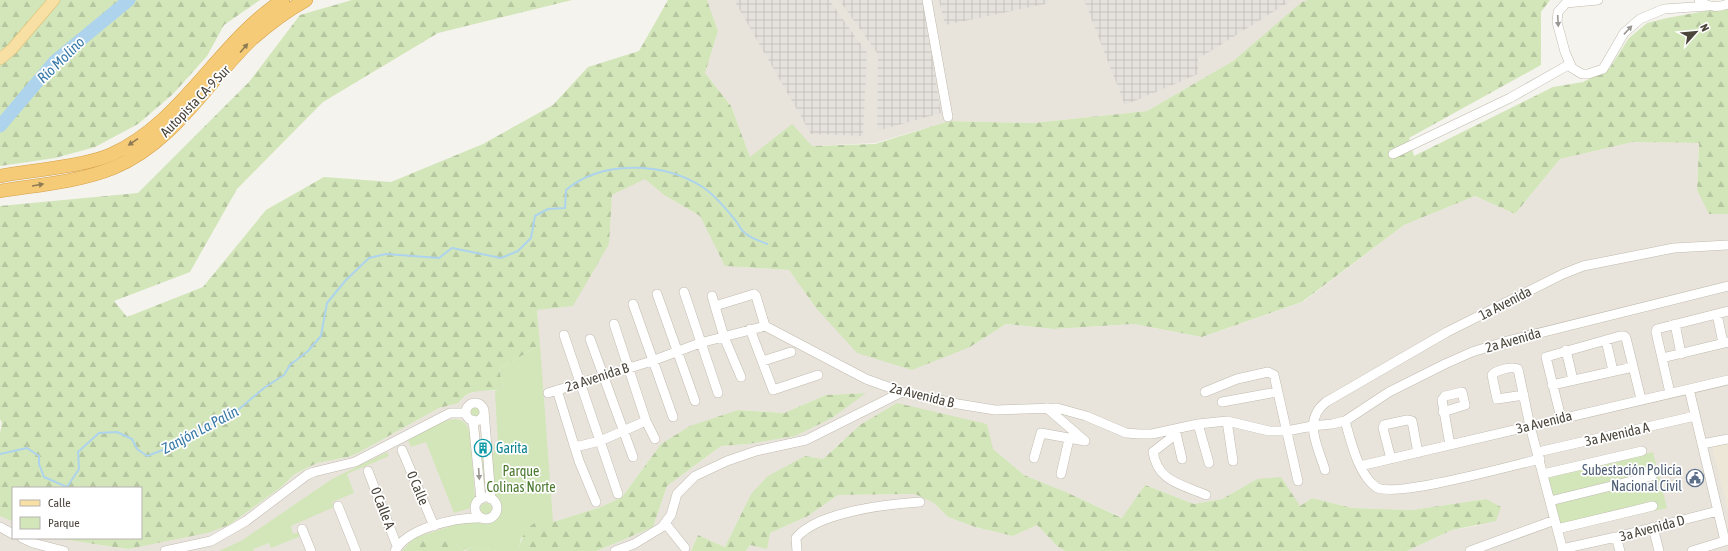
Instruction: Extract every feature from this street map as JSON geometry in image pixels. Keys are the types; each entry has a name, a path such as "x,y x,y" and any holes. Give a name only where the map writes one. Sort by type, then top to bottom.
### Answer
{"highway":[{"name":"Autopista CA-9 Sur","path":"0,176 86,162 125,148 151,130 244,31 283,0"},
{"name":"Autopista CA-9 Sur","path":"0,191 90,176 113,168 132,159 177,124 251,40 278,18 306,0"}],"main road":[{"path":"0,59 12,49 54,0"}],"street":[{"path":"927,0 948,117"},
{"path":"1598,0 1566,3 1558,12 1557,22 1565,52 1570,64 1582,74 1595,73 1603,68 1624,33 1640,19 1664,9 1708,6 1718,7 1728,4"},
{"path":"1699,0 1708,6"},
{"path":"1393,154 1510,98 1570,64"},
{"name":"1a Avenida","path":"1312,426 1318,408 1326,402 1447,332 1572,270 1674,248 1728,245"},
{"name":"2a Avenida","path":"1312,426 1345,421 1389,392 1472,352 1507,341 1728,286"},
{"path":"684,292 718,393"},
{"path":"657,294 695,401"},
{"path":"715,306 754,294 756,296 765,326"},
{"path":"712,296 724,337 741,377"},
{"path":"633,304 673,417"},
{"path":"1670,393 1656,332 1657,329 1728,311"},
{"path":"1662,358 1726,343 1717,314"},
{"path":"614,324 646,421 655,438"},
{"path":"1675,324 1681,354"},
{"name":"2a Avenida B","path":"575,447 552,392 628,367 652,361 700,343 750,328 765,326 866,379 902,392 995,410 1047,408 1068,410 1126,433 1152,434 1176,431 1198,424 1226,421 1269,432 1286,431 1312,426"},
{"path":"750,328 773,390 818,375"},
{"path":"564,335 618,494"},
{"path":"1561,418 1546,357 1566,350 1606,340 1624,336 1626,338 1641,399"},
{"path":"590,339 633,457"},
{"path":"1606,340 1613,371"},
{"path":"1566,350 1573,380"},
{"path":"763,361 791,352"},
{"path":"1552,385 1633,367"},
{"path":"1205,392 1237,379 1268,372 1274,375 1298,481"},
{"name":"3a Avenida","path":"1360,466 1450,446 1641,399 1728,380"},
{"path":"1689,389 1718,511 1727,541 1704,549 1692,551"},
{"path":"615,551 646,537 665,523 671,515 677,494 695,476 726,461 806,440 902,392"},
{"path":"1222,402 1277,392"},
{"path":"1524,394 1530,426 1539,456 1562,550"},
{"path":"396,548 408,536 434,526 463,518 487,519 496,513 497,507 491,499 484,410 481,405 475,403 470,405 466,413"},
{"path":"1034,458 1041,433 1085,441 1047,408"},
{"path":"473,420 481,418 484,410"},
{"path":"1443,412 1450,446"},
{"path":"165,551 211,541 229,532 274,501 300,479 314,472 355,462 450,413 466,413"},
{"path":"466,413 469,418 473,420 476,441 478,502 476,513 481,518"},
{"name":"3a Avenida A","path":"1360,466 1373,484 1381,490 1430,485 1696,416"},
{"path":"1391,459 1383,428 1384,426 1407,420 1412,421 1418,453"},
{"path":"596,502 575,447 600,441 624,432 646,421"},
{"path":"1226,421 1233,461"},
{"path":"1345,421 1360,466"},
{"path":"1198,424 1209,463"},
{"path":"1312,426 1325,470"},
{"path":"1176,431 1182,459"},
{"path":"1176,431 1153,452 1157,468 1161,473 1172,480 1206,495"},
{"path":"1061,474 1069,439"},
{"path":"1702,444 1728,439"},
{"path":"476,441 487,440"},
{"name":"0 Calle","path":"402,450 434,526"},
{"path":"1543,474 1642,451"},
{"name":"0 Calle A","path":"368,471 396,548"},
{"path":"1550,501 1652,476"},
{"path":"463,518 478,502 487,498 491,499"},
{"path":"797,551 796,538 801,532 835,516 898,503 920,502"},
{"path":"338,506 356,551"},
{"path":"1470,551 1556,524 1653,506"},
{"name":"3a Avenida D","path":"1562,550 1718,511"},
{"path":"665,523 685,548"},
{"path":"0,527 12,533"},
{"path":"1653,527 1659,551"},
{"path":"302,529 312,551"},
{"path":"1616,537 1620,551"},
{"path":"24,539 33,543 64,551"}],"shaded area":[{"path":"707,0 1308,0 1302,3 1233,61 1147,111 1033,123 949,121 875,143 812,146 750,157 731,106 705,73 718,31"},
{"path":"734,0 829,0 867,53 863,136 811,134"},
{"path":"839,0 923,0 941,113 877,131 878,54"},
{"path":"939,0 1051,0 1045,4 945,25"},
{"path":"1084,0 1292,0 1198,59 1198,74 1125,105"},
{"path":"1633,142 1699,143 1697,190 1726,214 1728,214 1728,551 1407,551 1452,530 1481,525 1486,499 1412,510 1352,508 1312,498 1300,506 1257,479 1222,499 1194,504 1145,485 1123,518 1024,475 993,449 843,440 823,459 805,456 751,494 725,547 698,535 691,551 597,551 653,527 667,486 721,446 748,444 832,418 865,393 826,395 784,413 738,410 661,444 622,497 601,507 553,522 521,538 518,551 499,551 472,547 463,551 452,541 417,541 406,551 0,551 0,516 12,522 12,539 61,539 128,549 229,525 280,488 295,474 317,463 348,457 358,453 439,408 459,403 462,398 468,394 480,390 495,391 539,345 537,310 608,244 612,195 645,178 664,195 700,216 726,266 789,270 816,308 970,347 1006,324 1054,329 1134,324 1202,337 1303,302 1404,225 1475,196 1515,214 1560,159"},
{"path":"1728,442 1728,511 1712,446"},
{"path":"915,494 934,503 948,517 975,527 1013,536 1037,525 1058,547 1065,551 746,551 750,545 770,533 808,516 838,495"}],"green space":[{"path":"0,0 260,0 224,25 207,56 173,94 138,124 95,147 55,158 0,166"},
{"path":"352,0 572,0 438,33 323,102 237,189 190,272 114,301 127,317 203,287 266,210 324,177 391,182 483,144 553,105 588,67 639,51 668,0 707,0 718,31 705,73 731,106 750,157 792,124 812,146 875,144 949,121 1033,123 1147,111 1233,61 1302,2 1308,0 1550,0 1541,12 1541,65 1409,138 1414,156 1553,87 1583,82 1609,69 1629,38 1647,23 1728,7 1728,214 1709,214 1697,190 1699,143 1633,142 1560,159 1515,214 1475,196 1404,225 1302,302 1202,337 1134,324 1054,329 1006,324 970,347 912,370 857,353 816,308 789,270 725,266 700,216 664,195 645,179 612,195 609,244 573,306 537,310 540,345 499,369 504,389 473,392 468,394 459,403 439,408 358,453 348,457 317,463 295,474 280,488 229,525 207,533 128,549 61,539 142,539 142,487 12,487 12,522 0,516 0,433 2,423 0,419 0,206 138,193 249,82 300,15"},
{"name":"Parque Colinas Norte","path":"540,345 553,522 521,538 518,551 499,551 472,547 463,551 452,541 432,540 417,541 407,548 406,551 402,551 417,537 476,518 487,523 497,519 500,508 495,498 493,488 491,453 494,453 494,444 498,444 495,391 504,389 499,369"},
{"path":"866,393 832,418 795,436 748,444 721,446 667,486 653,527 597,551 518,551 527,530 540,520 546,518 553,522 601,507 622,497 661,444 690,426 738,410 784,413 826,395"},
{"path":"897,403 987,424 993,449 1024,475 1122,518 1145,485 1194,504 1222,499 1257,479 1281,477 1300,506 1312,498 1352,508 1412,510 1486,499 1501,507 1496,521 1452,530 1407,551 1065,551 1058,547 1037,525 1013,536 975,527 948,517 934,503 915,494 838,495 808,516 770,533 767,549 750,545 746,551 691,551 698,535 725,547 751,494 768,476 805,456 823,459 860,425"},
{"path":"475,405 480,407 482,412 480,417 475,419 470,417 468,412 470,407"},
{"path":"455,419 461,420 465,423 470,432 475,498 471,503 471,508 454,513 426,442 411,447 408,440 440,422"},
{"path":"387,452 389,456 347,474 354,493 332,502 334,507 291,526 293,534 299,532 301,536 271,548 269,543 253,549 254,551 219,551 241,541 332,479"},
{"path":"1653,452 1667,508 1562,531 1548,478"},
{"path":"480,453 484,453 485,494 484,494"},
{"path":"488,503 491,504 491,514 484,515 481,514 480,507 481,504"},
{"path":"417,541 452,541 463,551 406,551 407,548"},
{"path":"472,547 500,551 465,551"}],"waterway":[{"name":"Río Molino","path":"0,126 55,61 129,0"},
{"name":"Zanjón La Palín","path":"0,454 27,448 39,456 39,464 44,477 67,487 79,469 78,452 99,433 117,432 132,439 137,449 147,456 163,450 177,440 232,415 264,388 284,375 290,365 308,351 321,336 327,303 346,280 369,258 386,254 439,258 452,248 501,258 518,251 531,238 535,216 548,209 565,208 566,190 581,180 597,173 614,169 651,169 669,172 685,178 701,186 711,194 747,235 767,244"}],"place":[{"name":"Garita","path":"483,448"},
{"name":"Subestación Policía Nacional Civil","path":"1695,478"}]}
